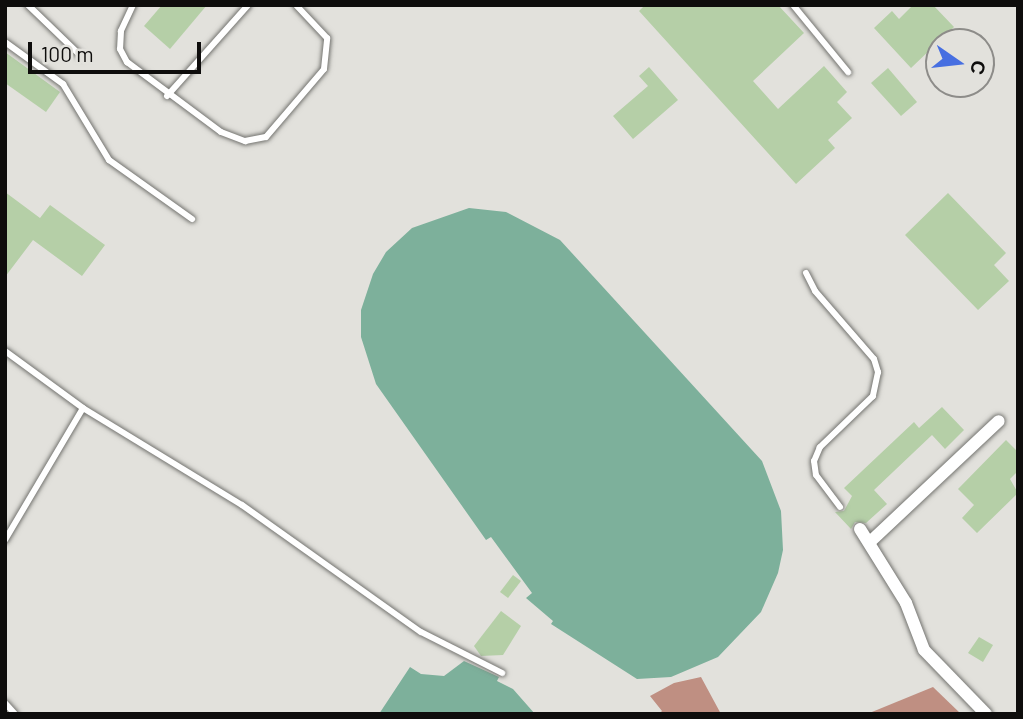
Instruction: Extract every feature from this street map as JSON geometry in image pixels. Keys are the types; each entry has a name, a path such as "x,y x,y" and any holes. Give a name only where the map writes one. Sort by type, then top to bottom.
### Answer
{"street":[{"path":"871,541 999,421"},
{"path":"860,529 871,541 906,603 925,650 986,714"}],"lane":[{"path":"28,5 81,56"},
{"path":"133,5 121,31 120,50 127,62 167,96 221,132 245,141 266,136 324,69 327,38 296,5"},
{"path":"167,96 248,5"},
{"path":"793,5 848,72"},
{"path":"5,42 63,84 109,160 192,219"},
{"path":"806,273 815,291 874,359 878,372 873,396 820,447 814,461 816,475 840,507"},
{"path":"5,351 83,408 242,505 421,632 502,673"},
{"path":"5,540 83,408"},
{"path":"5,704 15,714"}],"shaded area":[{"path":"469,208 506,212 560,240 762,461 781,511 783,550 778,573 761,612 718,657 671,677 637,679 551,624 553,621 526,598 532,593 491,537 486,540 376,384 361,337 361,310 373,274 386,252 412,228"},
{"path":"464,661 499,677 497,681 513,689 535,714 379,714 410,667 421,674 444,676"},
{"path":"701,677 721,714 659,714 662,711 650,696 674,683"},
{"path":"933,687 961,714 867,714"}],"building":[{"path":"162,5 207,5 170,49 144,26"},
{"path":"645,5 778,5 804,33 753,81 778,109 824,66 847,92 837,102 852,118 828,140 835,148 796,184 639,11"},
{"path":"913,5 933,5 954,27 925,28 925,55 911,68 874,28 892,11 899,19"},
{"path":"5,52 60,92 46,112 5,83"},
{"path":"649,67 678,100 633,139 613,116 648,86 639,76"},
{"path":"888,68 917,102 901,116 871,83"},
{"path":"5,192 40,218 50,205 105,245 82,276 33,240 5,277"},
{"path":"948,193 1006,253 994,265 1009,281 978,310 905,235"},
{"path":"942,407 964,430 945,449 932,435 874,490 887,504 866,523 855,522 851,529 835,512 844,511 852,496 844,488 914,422 919,428"},
{"path":"1006,440 1018,452 1018,471 1010,479 1018,493 977,533 962,518 974,505 958,489"},
{"path":"513,575 521,581 508,598 500,592"},
{"path":"501,611 521,626 503,655 481,656 474,646"},
{"path":"979,637 993,645 983,662 968,653"}]}
